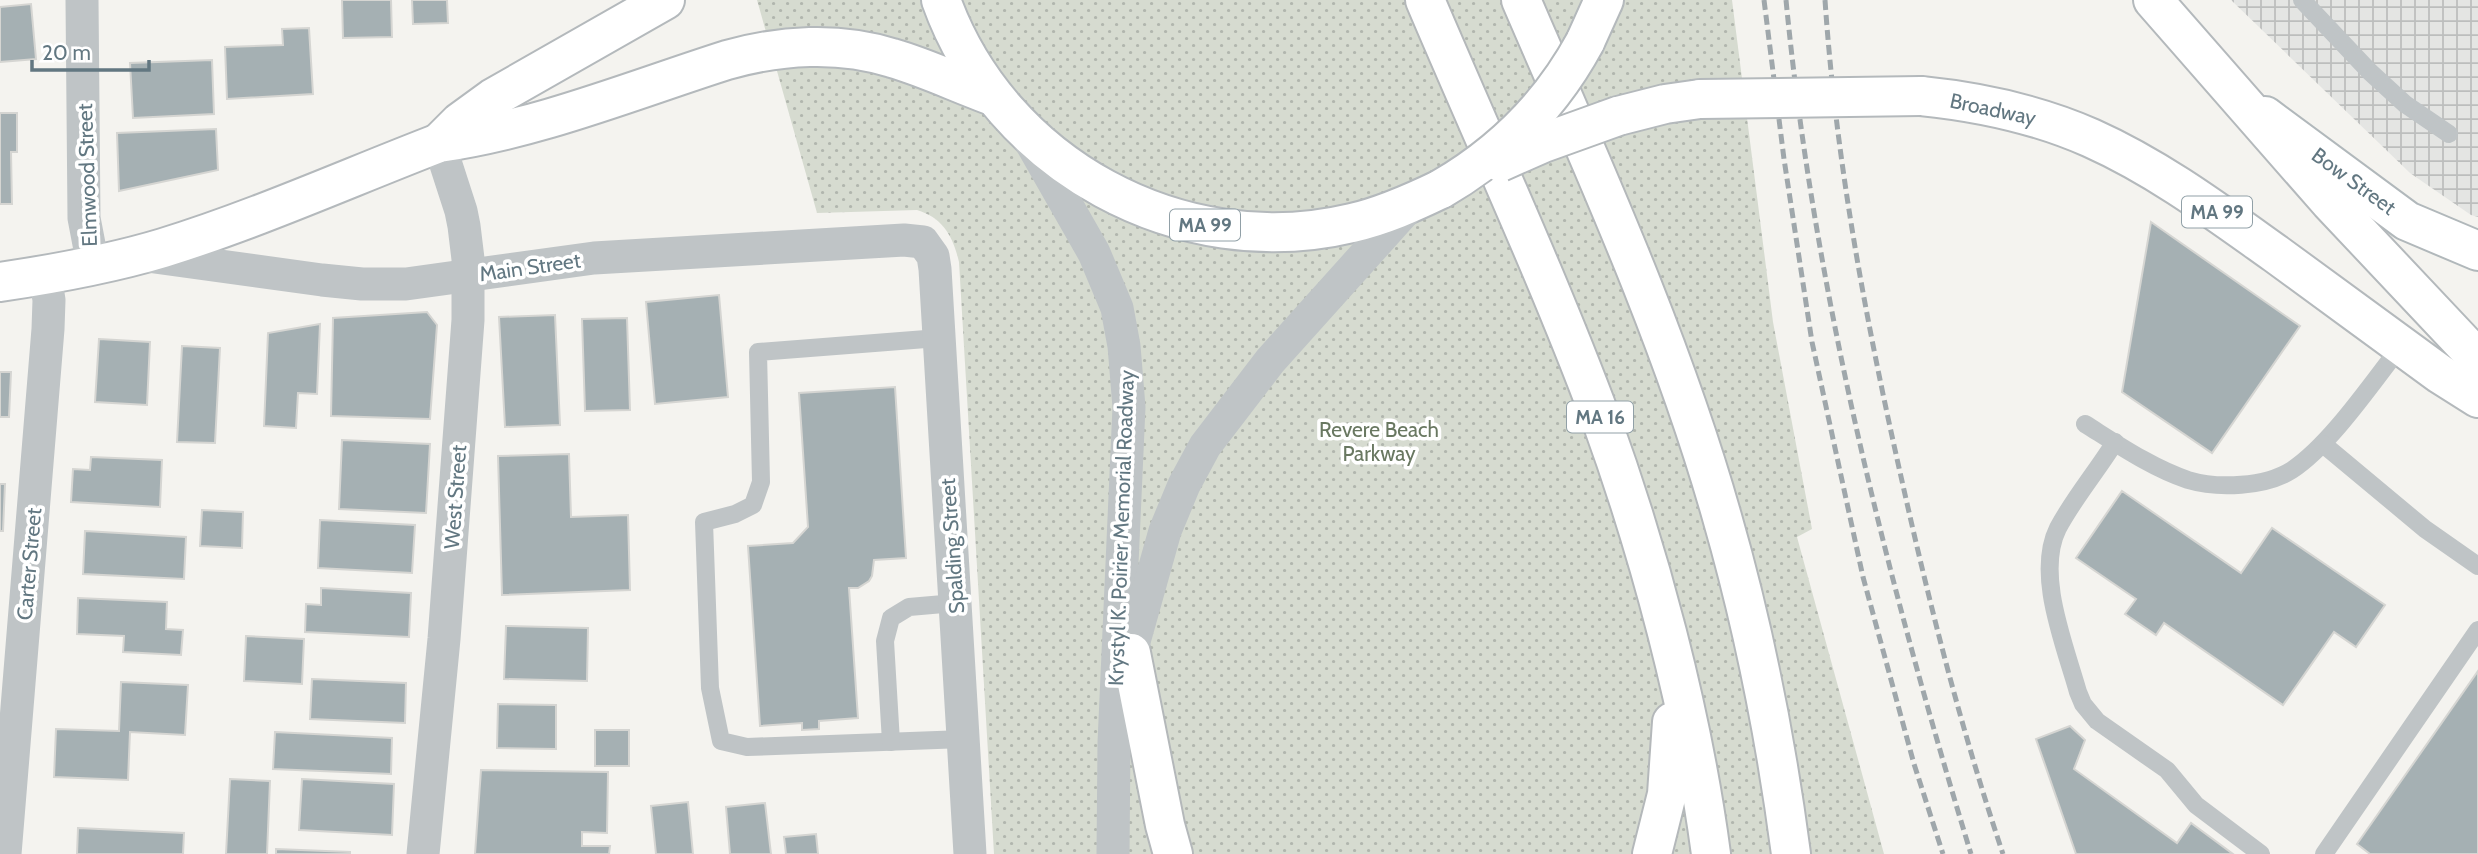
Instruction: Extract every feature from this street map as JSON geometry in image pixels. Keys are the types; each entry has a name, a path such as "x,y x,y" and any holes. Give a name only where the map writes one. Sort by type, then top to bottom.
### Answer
{"main road":[{"name":"Main Street","path":"439,142 460,122 493,98 665,0"},
{"name":"MA 99","path":"941,0 967,57 993,96 1022,128 1059,161 1135,205 1195,224 1258,232 1308,230 1352,224 1426,197"},
{"name":"MA 16","path":"1425,0 1580,365 1624,488 1664,625 1695,764 1711,854"},
{"path":"1521,0 1651,312 1704,458 1758,656 1791,854"},
{"path":"1426,197 1490,158 1525,126 1551,96 1585,41 1604,0"},
{"path":"2153,0 2330,202 2478,359"},
{"name":"Main Street","path":"0,282 138,254 212,231 439,142 471,138 525,125 727,60 777,49 827,47 873,53 920,67 993,96"},
{"name":"Broadway","path":"1426,197 1543,143 1618,116 1665,104 1700,99 1922,96 1981,104 2026,115 2092,139 2140,163 2209,206 2401,346 2478,398"},
{"name":"Bow Street","path":"2238,97 2407,221 2478,251"},
{"path":"1652,854 1662,819 1670,768 1671,694 1664,625"},
{"path":"1131,653 1173,854"}],"street":[{"name":"Elmwood Street","path":"82,0 84,218 93,265"},
{"name":"Krystyl K. Poirier Memorial Roadway","path":"1022,128 1094,253 1116,308 1124,346 1129,407 1114,743 1113,854"},
{"name":"West Street","path":"423,854 447,598 468,320 468,276 461,211 439,142"},
{"name":"Krystyl K. Poirier Memorial Roadway","path":"1114,743 1131,653 1165,531 1184,485 1205,446 1264,369 1426,197"},
{"name":"Main Street","path":"138,254 362,284 424,283 624,256 904,240 923,242"},
{"name":"Spalding Street","path":"923,242 930,250 934,262 970,854"},
{"name":"Carter Street","path":"5,854 48,329 49,300 45,275"}],"lane":[{"path":"2302,0 2404,104 2449,134"},
{"path":"939,338 758,352 761,482 752,505 735,514 704,522 710,688 721,741 747,747 964,739"},
{"path":"2085,424 2180,477 2209,484 2270,479 2290,471 2323,444 2401,346"},
{"path":"2115,442 2058,528 2048,563 2050,590 2078,692 2083,704 2097,720 2167,770 2196,805 2260,854"},
{"path":"2323,444 2425,529 2478,566"},
{"path":"891,742 885,641 891,618 909,607 955,603"},
{"path":"2324,854 2478,630"}],"shaded area":[{"path":"2231,0 2478,0 2478,217 2471,215 2410,173"}],"green space":[{"name":"Revere Beach Parkway","path":"757,0 1732,0 1773,322 1812,529 1797,537 1884,854 994,854 957,253 946,229 934,218 917,210 817,213"}],"building":[{"path":"342,0 391,0 392,37 343,38"},
{"path":"412,0 447,0 448,23 413,24"},
{"path":"31,4 36,59 0,62 0,7"},
{"path":"309,28 313,94 227,99 225,47 283,45 282,29"},
{"path":"212,60 214,114 133,118 130,63"},
{"path":"0,113 17,113 17,152 11,152 12,204 0,204"},
{"path":"216,129 218,170 119,191 117,133"},
{"path":"2151,222 2300,326 2212,453 2122,392"},
{"path":"719,295 728,397 655,404 646,302"},
{"path":"427,312 437,325 430,419 331,416 333,318"},
{"path":"555,315 560,425 505,427 499,317"},
{"path":"627,318 630,410 585,411 582,319"},
{"path":"320,324 317,394 298,393 296,428 264,426 268,333"},
{"path":"99,339 150,342 147,405 95,402"},
{"path":"182,346 220,348 215,443 177,442"},
{"path":"0,372 11,372 9,417 0,417"},
{"path":"895,387 906,558 874,560 869,581 858,588 849,588 858,718 819,721 819,729 802,730 802,723 760,726 748,546 793,543 808,527 799,393"},
{"path":"342,440 430,444 426,513 339,509"},
{"path":"569,454 571,517 628,515 630,590 502,595 498,456"},
{"path":"91,457 162,460 160,507 71,502 73,469 90,470"},
{"path":"0,484 5,484 3,531 0,531"},
{"path":"2122,491 2241,573 2272,528 2385,605 2356,647 2334,632 2283,705 2164,623 2156,635 2125,614 2136,599 2076,558"},
{"path":"202,510 243,512 242,548 200,546"},
{"path":"320,520 415,525 412,573 318,568"},
{"path":"85,531 186,537 184,579 83,574"},
{"path":"321,588 411,593 409,637 305,632 306,604 321,605"},
{"path":"78,598 167,602 166,629 183,630 181,655 123,652 124,636 77,634"},
{"path":"506,626 588,628 587,681 504,679"},
{"path":"246,636 304,639 302,684 244,681"},
{"path":"2478,671 2478,854 2370,854 2357,844"},
{"path":"312,679 406,683 405,723 310,719"},
{"path":"121,682 188,685 185,735 130,732 128,780 54,777 56,729 119,731"},
{"path":"498,704 556,705 556,749 497,748"},
{"path":"2070,726 2085,740 2074,769 2177,843 2191,823 2233,854 2076,854 2036,739"},
{"path":"595,730 629,730 629,766 595,766"},
{"path":"275,732 392,738 391,774 273,769"},
{"path":"481,770 608,772 607,833 582,832 582,846 610,846 609,854 475,854"},
{"path":"230,779 270,781 267,854 226,854"},
{"path":"302,779 394,784 392,835 299,830"},
{"path":"688,802 693,854 656,854 651,806"},
{"path":"765,803 771,854 730,854 726,807"},
{"path":"78,828 184,833 183,854 77,854"},
{"path":"816,834 818,854 786,854 784,837"},
{"path":"276,849 350,852 350,854 276,854"}],"railway":[{"path":"1764,0 1784,159 1812,342 1863,577 1914,764 1943,854"},
{"path":"1786,0 1815,217 1857,432 1910,644 1971,854"},
{"path":"1825,0 1845,181 1876,362 1935,622 1960,716 2003,854"}]}
